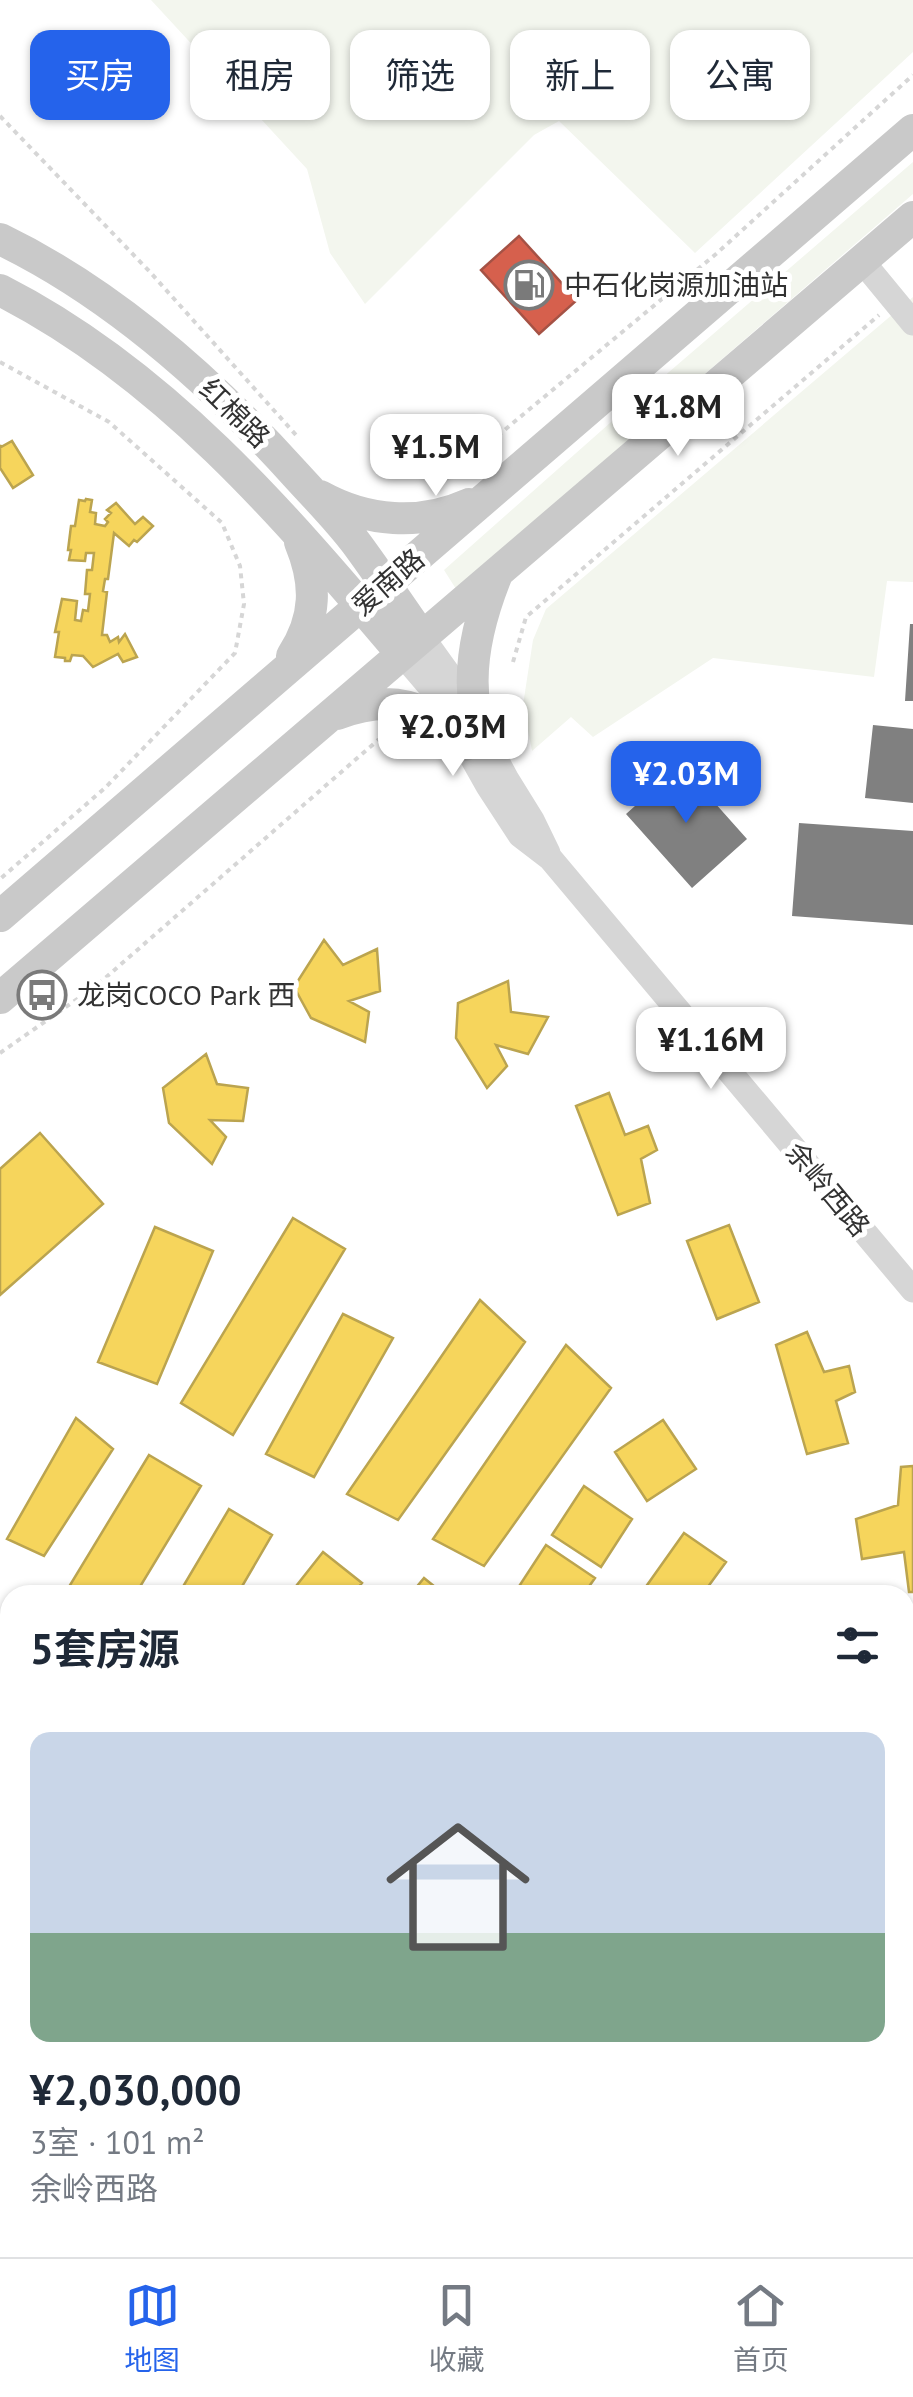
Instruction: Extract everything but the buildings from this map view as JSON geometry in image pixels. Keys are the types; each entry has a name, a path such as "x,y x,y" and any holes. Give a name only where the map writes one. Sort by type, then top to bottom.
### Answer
{"main road":[{"name":"爱南路","path":"0,916 913,130"},
{"path":"0,998 913,217"},
{"name":"红棉路","path":"0,239 126,317 226,402 355,542 373,595"},
{"name":"红棉路","path":"0,290 77,334 144,382 295,528 373,595 412,645"},
{"path":"310,490 339,507 396,520 452,512 487,496"},
{"path":"272,682 307,632 313,606 307,557 295,528"},
{"path":"328,717 356,707 404,706 428,713 475,742 474,654 486,602 498,572"}],"street":[{"path":"862,261 913,323"},
{"name":"余岭西路","path":"412,645 455,683 475,742 532,820 550,858 913,1290"}],"path":[{"path":"438,486 716,254 913,75"},
{"path":"0,116 150,272 295,433"},
{"path":"513,662 526,617 894,302"},
{"path":"0,362 109,422 222,523 240,566 244,604 234,653 105,788 0,879"},
{"path":"0,1053 96,986 378,740 402,737"}],"shaded area":[{"path":"151,0 913,0 913,52 695,253 559,121 534,135 365,304 330,253 307,169 262,120 330,120 330,30 190,30 190,42"},
{"path":"913,162 913,194 456,589 444,570"},
{"path":"913,297 913,582 887,581 874,677 713,658 593,737 571,717 532,751 523,705 533,640 546,609"}],"place":[{"name":"中石化岗源加油站","path":"529,285"},
{"name":"龙岗COCO Park 西","path":"42,995"}]}
